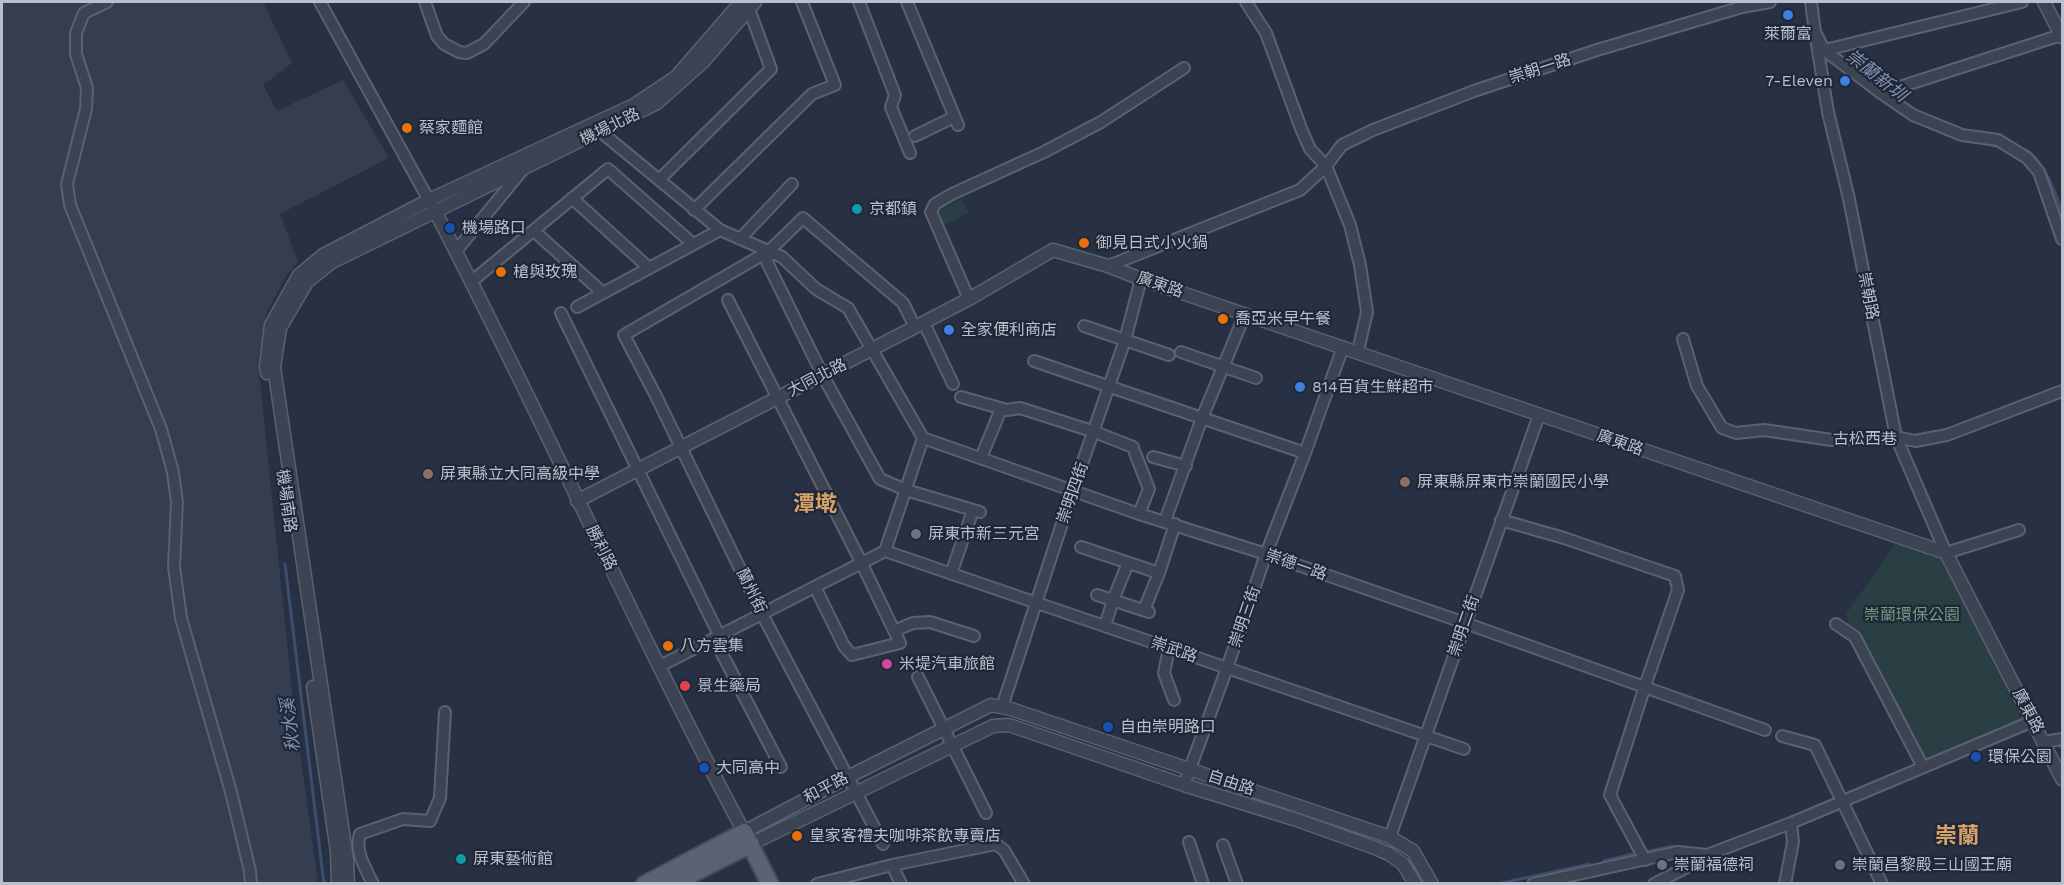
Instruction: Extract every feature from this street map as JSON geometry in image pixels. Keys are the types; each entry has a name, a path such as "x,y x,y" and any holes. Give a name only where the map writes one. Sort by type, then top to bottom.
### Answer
{"main road":[{"name":"和平路","path":"679,882 748,838"},
{"name":"和平路","path":"645,884 748,838"},
{"name":"勝利路","path":"748,838 770,884"}],"street":[{"path":"107,2 84,13 76,33 76,54 87,88 86,109 68,184 70,205 161,429 173,472 177,502 174,567 181,618 231,792 251,884"},
{"path":"320,2 432,205"},
{"path":"425,2 437,36 444,44 459,52 467,53 484,44 524,2"},
{"path":"694,210 812,94 835,85 802,2"},
{"path":"859,2 896,95 891,108 910,153"},
{"path":"907,2 956,121 915,136"},
{"path":"1246,2 1266,33 1311,149 1326,166 1350,225 1360,265 1367,312 1358,351"},
{"name":"崇朝一路","path":"1108,266 1300,190 1326,166 1342,145 1373,130 1474,91 1597,50 1742,7 1770,2"},
{"path":"1811,2 1815,32 1821,51 1913,115 1962,135 1998,140 2026,158 2039,172 2062,239"},
{"path":"1821,51 2022,2"},
{"path":"1881,93 2062,36 2044,2"},
{"path":"659,180 771,69 748,4"},
{"name":"機場北路","path":"432,205 522,163 634,105 676,77 748,4"},
{"name":"機場北路","path":"522,163 601,132 657,103 703,62 748,4"},
{"name":"崇朝路","path":"1821,51 1828,112 1849,199 1896,437 1946,553"},
{"path":"969,298 931,212 935,204 1101,122 1184,68"},
{"path":"601,132 720,230 782,257 816,289 848,308 923,438 885,551 660,666"},
{"path":"456,251 522,163"},
{"path":"471,282 608,169 693,244"},
{"path":"740,239 792,184"},
{"path":"572,198 649,268"},
{"name":"勝利路","path":"432,205 577,501 748,838"},
{"name":"機場南路","path":"338,884 337,852 266,366 271,325 299,275 323,255 432,205"},
{"name":"機場南路","path":"348,884 345,850 274,367 280,328 307,282 332,262 432,205"},
{"path":"951,574 976,511 906,490 880,479 823,376 767,262 769,251 803,218 903,303 919,325 953,384"},
{"path":"577,307 720,230"},
{"path":"534,231 603,293"},
{"name":"大同北路","path":"577,501 823,376 969,298 1053,249"},
{"name":"廣東路","path":"1053,249 1946,553 2044,742 2057,760 2062,779"},
{"name":"蘭州街","path":"769,251 624,335 762,614 883,844"},
{"name":"崇明四街","path":"1006,708 1036,603 1125,340 1141,279"},
{"path":"728,300 900,643 852,655 844,646 815,587"},
{"path":"561,314 719,635 719,648 781,767"},
{"path":"1097,595 1146,611 1159,573 1186,466 1202,418 1245,314"},
{"path":"1084,326 1169,355"},
{"name":"古松西巷","path":"1683,339 1697,386 1722,428 1736,433 1764,430 1833,440 1896,437 1915,441 1947,435 2062,391"},
{"name":"崇明三街","path":"1184,786 1343,346"},
{"path":"1181,352 1256,378"},
{"path":"1034,361 1305,453"},
{"path":"961,397 1006,410 1020,408 1095,432 1134,450 1149,489 1138,514"},
{"path":"981,458 1001,409"},
{"name":"崇明二街","path":"1390,837 1539,415"},
{"name":"崇德一路","path":"923,438 1138,514 1266,554 1465,623 1765,730"},
{"path":"1153,457 1186,466"},
{"path":"1501,520 1564,538 1675,576 1678,590 1610,795 1641,855"},
{"path":"1946,553 2019,530"},
{"path":"1081,547 1159,573"},
{"name":"崇武路","path":"885,551 1464,749"},
{"path":"1105,626 1128,563"},
{"path":"894,631 913,623 930,622 974,636"},
{"path":"1836,624 1855,637 1923,767"},
{"path":"1169,648 1164,673 1174,700"},
{"path":"918,677 986,813"},
{"name":"和平路","path":"748,838 848,777 943,728 991,705 1006,708"},
{"name":"自由路","path":"1006,708 1390,837 1413,851 1432,884"},
{"path":"373,884 362,862 357,842 360,834 404,819 430,821 440,798 445,712"},
{"path":"1658,883 1707,855 1791,823 2033,721"},
{"name":"和平路","path":"748,838 857,794 993,726 1009,725"},
{"name":"自由路","path":"1009,725 1184,786 1297,820 1382,851 1403,864 1414,884"},
{"path":"1782,736 1815,745 1882,884"},
{"path":"2044,742 2062,739"},
{"path":"1785,884 1793,842 1791,823"},
{"path":"1189,842 1203,884"},
{"path":"817,884 996,844 1004,850 1024,884"},
{"path":"1223,845 1237,884"},
{"path":"1533,884 1641,855 1678,852 1707,855"},
{"path":"892,866 902,884"}],"shaded area":[{"path":"2,2 263,2 292,63 263,85 277,111 343,80 389,158 280,214 298,262 286,276 266,314 258,361 293,701 318,883 2,884"}],"green space":[{"path":"962,199 969,213 942,226 935,212"},
{"name":"崇蘭環保公園","path":"1896,543 1943,557 2021,719 1925,765 1868,647 1849,625 1846,614"}],"waterway":[{"name":"崇蘭新圳","path":"1888,104 1905,115"},
{"name":"崇蘭新圳","path":"1930,127 1948,135"},
{"name":"崇蘭新圳","path":"1987,144 2001,147"},
{"name":"崇蘭新圳","path":"2025,149 2038,160 2043,168 2062,213"},
{"name":"秋水溪","path":"285,564 324,884"},
{"name":"崇蘭新圳","path":"2057,745 2062,747"},
{"name":"崇蘭新圳","path":"1644,852 1674,846"},
{"name":"崇蘭新圳","path":"1604,861 1637,853"},
{"name":"崇蘭新圳","path":"1497,884 1590,864"}],"place":[{"name":"萊爾富","path":"1788,15"},
{"name":"7-Eleven","path":"1845,81"},
{"name":"蔡家麵館","path":"407,128"},
{"name":"京都鎮","path":"857,209"},
{"name":"機場路口","path":"450,228"},
{"name":"御見日式小火鍋","path":"1084,243"},
{"name":"槍與玫瑰","path":"501,272"},
{"name":"喬亞米早午餐","path":"1223,319"},
{"name":"全家便利商店","path":"949,330"},
{"name":"814百貨生鮮超市","path":"1300,387"},
{"name":"屏東縣立大同高級中學","path":"428,474"},
{"name":"屏東縣屏東市崇蘭國民小學","path":"1405,482"},
{"name":"屏東市新三元宮","path":"916,534"},
{"name":"八方雲集","path":"668,646"},
{"name":"米堤汽車旅館","path":"887,664"},
{"name":"景生藥局","path":"685,686"},
{"name":"自由崇明路口","path":"1108,727"},
{"name":"環保公園","path":"1976,757"},
{"name":"大同高中","path":"704,768"},
{"name":"皇家客禮夫咖啡茶飲專賣店","path":"797,836"},
{"name":"屏東藝術館","path":"461,859"},
{"name":"崇蘭福德祠","path":"1662,865"},
{"name":"崇蘭昌黎殿三山國王廟","path":"1840,865"}],"district":[{"name":"潭墘","path":"815,505"},
{"name":"崇蘭","path":"1957,837"}]}
